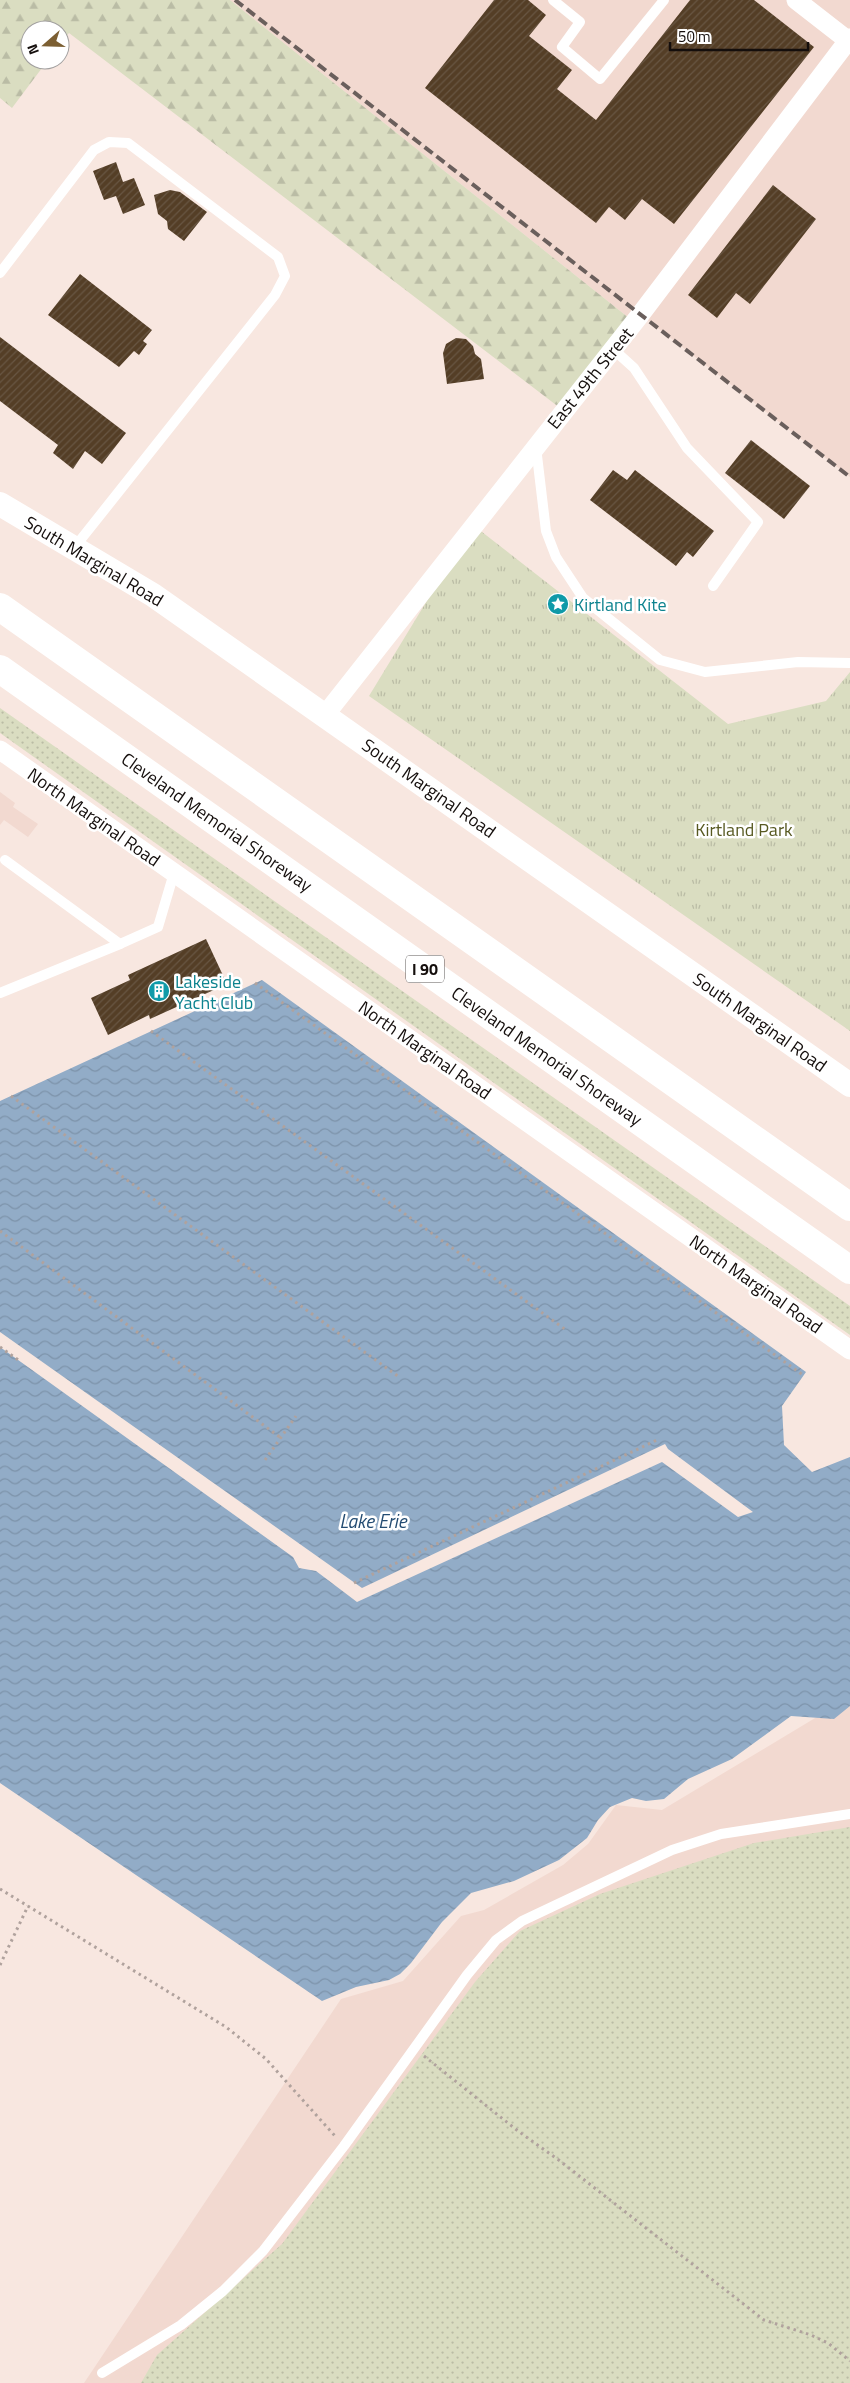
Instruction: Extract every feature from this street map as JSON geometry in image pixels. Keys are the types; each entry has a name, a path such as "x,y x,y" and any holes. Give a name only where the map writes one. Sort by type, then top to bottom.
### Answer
{"highway":[{"path":"0,607 850,1207"},
{"name":"Cleveland Memorial Shoreway","path":"0,669 850,1270"}],"street":[{"path":"796,0 849,40"},
{"name":"East 49th Street","path":"325,715 613,349 849,40"},
{"name":"South Marginal Road","path":"0,504 153,595 850,1085"},
{"name":"North Marginal Road","path":"0,750 850,1350"}],"lane":[{"path":"553,0 580,22 562,47 600,79 664,0"},
{"path":"0,273 94,150 109,142 128,142 278,257 285,276 276,295 74,549"},
{"path":"613,349 634,368 688,448 758,522 713,586"},
{"path":"536,446 546,531 556,557 583,598 660,660 705,672 798,662 850,662"},
{"path":"5,860 120,944"},
{"path":"0,993 158,927 174,873"},
{"path":"102,2373 181,2325 223,2291 263,2251 344,2146 467,1975 496,1940 522,1921 586,1889 680,1847 721,1834 850,1814"}],"path":[{"path":"256,983 803,1375"},
{"path":"151,1031 566,1330"},
{"path":"11,1096 399,1377"},
{"path":"0,1231 281,1438"},
{"path":"0,1347 21,1362"},
{"path":"265,1460 296,1416"},
{"path":"354,1583 657,1440"},
{"path":"0,1889 226,2027 266,2058 344,2146"},
{"path":"0,1965 28,1906"},
{"path":"415,2047 452,2080 764,2320 811,2335 828,2343 850,2361"}],"shaded area":[{"path":"230,0 850,0 850,477 641,315 634,322"},
{"path":"0,792 15,803 13,807 38,824 28,837 4,820 0,825"},
{"path":"850,1697 850,2383 84,2383 341,1999 403,1981 461,1916 484,1910 563,1865 588,1844 616,1805 662,1810"}],"green space":[{"path":"0,0 230,0 634,322 564,411 70,34 70,20 20,20 20,70 40,70 12,108 0,98"},
{"name":"Kirtland Park","path":"473,525 728,724 826,701 850,672 850,1031 369,696"},
{"path":"0,708 850,1306 850,1335 0,733"},
{"path":"850,1827 850,2383 141,2383 157,2355 282,2244 475,1982 520,1931 600,1894 754,1843"}],"water":[{"name":"Lake Erie","path":"262,980 806,1372 782,1406 784,1445 812,1472 850,1457 850,1706 834,1719 791,1716 732,1759 688,1779 664,1799 646,1801 632,1798 610,1807 598,1820 587,1838 559,1860 514,1881 471,1893 442,1922 411,1963 400,1974 389,1980 356,1987 322,2001 0,1783 0,1101"}],"pier":[{"path":"0,1332 362,1588 665,1444 668,1449 753,1512 738,1517 662,1462 357,1602 316,1571 299,1568 293,1557 0,1347"}],"building":[{"path":"494,0 528,0 546,15 529,36 572,70 557,89 596,120 690,0 754,0 814,47 674,224 642,199 625,220 609,207 596,223 425,88"},
{"path":"116,162 123,182 134,178 145,205 123,214 116,196 104,200 93,171"},
{"path":"773,185 816,219 750,304 736,293 717,318 688,295"},
{"path":"170,190 180,192 207,212 184,241 168,229 167,221 158,214 154,195"},
{"path":"80,274 152,330 143,341 147,344 139,355 134,351 119,367 48,315"},
{"path":"0,337 126,433 102,464 85,451 73,469 53,453 58,445 0,401"},
{"path":"456,338 466,339 473,346 475,354 481,359 484,379 447,384 443,353 446,344"},
{"path":"751,440 810,486 784,519 725,473"},
{"path":"613,470 627,480 635,470 714,531 693,557 687,552 676,566 590,500"},
{"name":"Lakeside Yacht Club","path":"206,939 227,984 150,1019 149,1015 108,1035 91,998 130,980 128,975"}],"railway":[{"path":"235,0 850,477"}],"place":[{"name":"Kirtland Kite","path":"558,604"},
{"name":"Lakeside Yacht Club","path":"159,991"}]}
